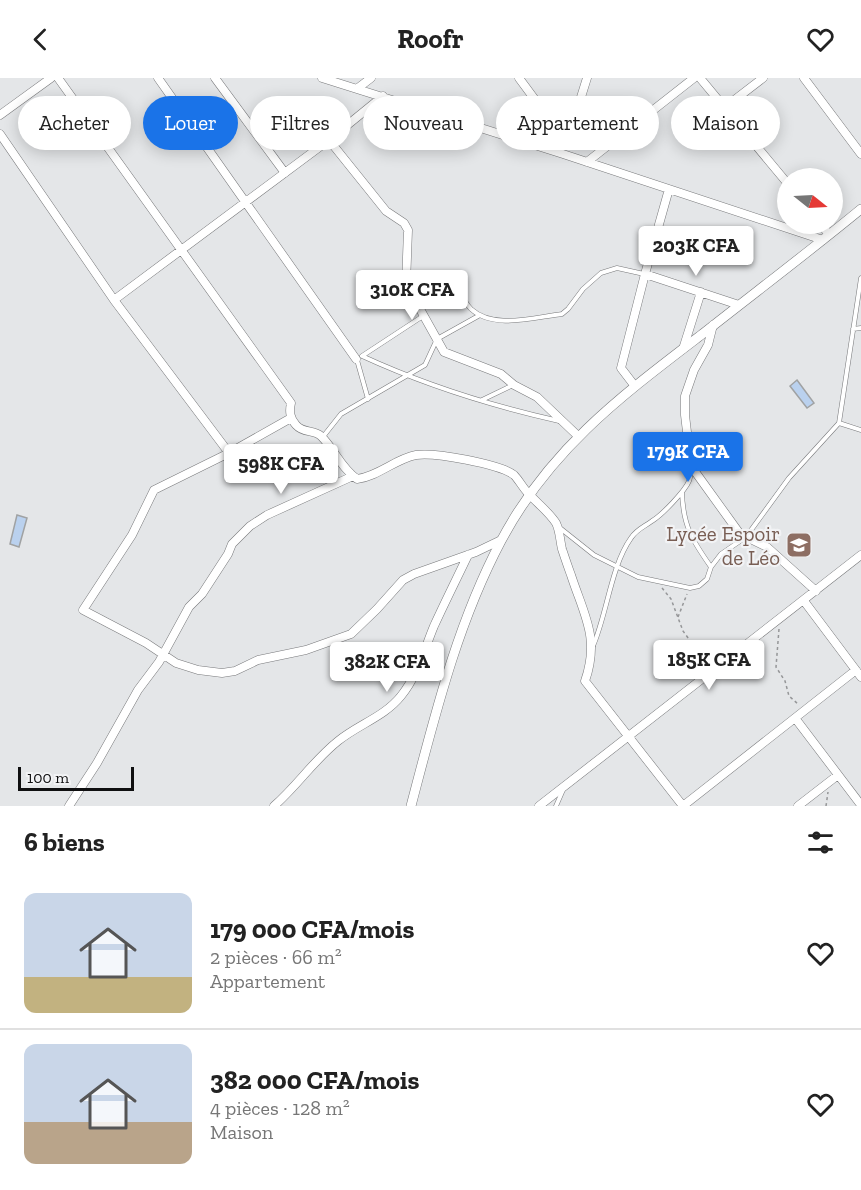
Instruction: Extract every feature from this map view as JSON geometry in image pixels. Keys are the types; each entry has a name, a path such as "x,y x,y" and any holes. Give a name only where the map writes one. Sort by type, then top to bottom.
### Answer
{"street":[{"path":"0,115 51,78"},
{"path":"58,78 291,403 289,412 291,418 304,432 315,432 322,438 353,477 357,479 378,474 412,456 432,454 458,458 515,476 529,495 547,510 557,526 562,548 590,628 592,647 590,666 585,681 683,806 795,718 858,674 804,601"},
{"path":"158,78 245,203 359,357"},
{"path":"215,78 285,173"},
{"path":"322,78 383,96"},
{"path":"358,88 371,78"},
{"path":"519,78 532,96"},
{"path":"581,96 586,78"},
{"path":"588,162 694,78"},
{"path":"700,78 714,96"},
{"path":"740,96 763,78"},
{"path":"804,78 861,153"},
{"path":"351,122 363,112"},
{"path":"484,129 826,237"},
{"path":"0,134 114,300 229,453"},
{"path":"114,300 316,150"},
{"path":"337,150 386,211 405,223 408,230 406,284 444,352 501,374 514,385 537,397 578,436"},
{"path":"563,154 564,150"},
{"path":"759,150 777,171"},
{"path":"634,385 621,368 669,189"},
{"path":"411,806 456,643 501,540 529,495 578,436 634,385 861,208"},
{"path":"645,274 739,305"},
{"path":"683,349 701,292"},
{"path":"713,325 708,345 694,370 685,396 691,466 740,534 767,547 816,591"},
{"path":"291,418 229,453 154,490 132,535 83,610 164,654 176,663 198,670 222,673 235,671 258,660 306,650 351,634 403,580 501,540"},
{"path":"69,806 97,763 138,690 164,654 189,607 202,594 232,544 250,526 267,515 353,477"},
{"path":"274,806 324,753 348,733 386,710 403,694 418,670 434,626 468,555"},
{"path":"539,806 861,555"},
{"path":"795,718 861,805"},
{"path":"798,806 838,775"}],"lane":[{"path":"459,289 471,308 480,315 503,321 562,314 602,273 617,268 645,274"},
{"path":"557,526 594,555 638,577 690,588 699,586 707,579 711,567 721,554 746,537 789,478 838,423 861,278"},
{"path":"359,357 424,315"},
{"path":"322,438 341,414 425,365 437,339 480,315"},
{"path":"853,330 861,328"},
{"path":"359,357 514,411 563,422"},
{"path":"359,357 368,399"},
{"path":"482,400 514,385"},
{"path":"838,423 861,430"},
{"path":"592,647 600,629 618,567 630,539 641,526 653,521 682,492 689,481 691,466"},
{"path":"682,492 683,515 693,542 711,567"},
{"path":"556,806 565,787"}],"path":[{"path":"655,580 671,599 682,631 713,672"},
{"path":"678,618 690,588"},
{"path":"780,619 776,667 785,681 789,696 803,712"},
{"path":"826,806 831,781"}],"building":[{"path":"797,380 814,403 807,408 790,386"},
{"path":"17,515 27,518 19,547 10,544"}],"place":[{"name":"Lycée Espoir de Léo","path":"799,545"}]}
